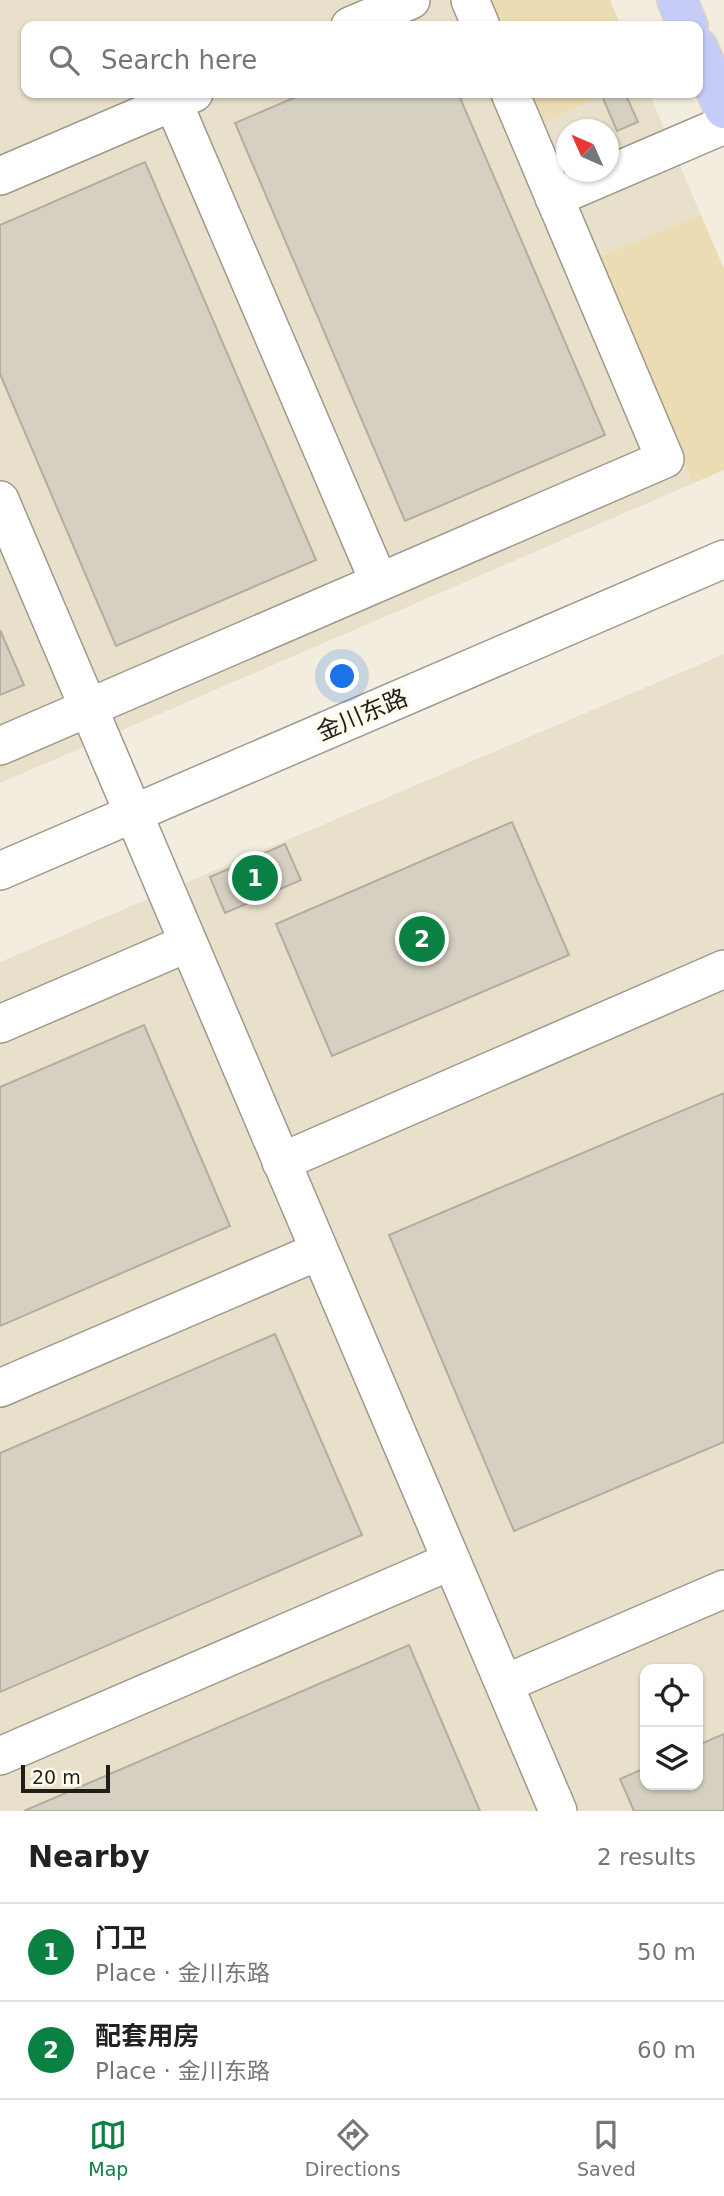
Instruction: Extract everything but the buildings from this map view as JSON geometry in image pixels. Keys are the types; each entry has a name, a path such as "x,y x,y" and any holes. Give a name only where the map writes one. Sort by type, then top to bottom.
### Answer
{"main road":[{"path":"677,0 686,21"},
{"path":"703,60 724,109"}],"street":[{"path":"362,21 411,0"},
{"path":"470,0 479,21"},
{"path":"0,176 181,98"},
{"path":"183,98 379,582"},
{"path":"0,746 665,459 512,98"},
{"path":"554,198 724,125"},
{"path":"0,500 558,1811"},
{"name":"金川东路","path":"0,870 724,559"},
{"path":"0,1024 188,943"},
{"path":"281,1162 724,969"},
{"path":"0,1388 320,1251"},
{"path":"0,1756 451,1560"},
{"path":"504,1684 724,1589"}],"shaded area":[{"path":"0,0 609,0 618,21 21,21 21,98 651,98 724,269 724,470 0,783"},
{"path":"487,0 610,0 619,21 497,21"},
{"path":"530,98 598,98 541,123"},
{"path":"701,215 724,269 724,470 693,483 597,258"},
{"path":"724,654 724,1811 0,1811 0,962"}],"place":[{"name":"门卫","path":"255,878"},
{"name":"配套用房","path":"422,939"}]}
